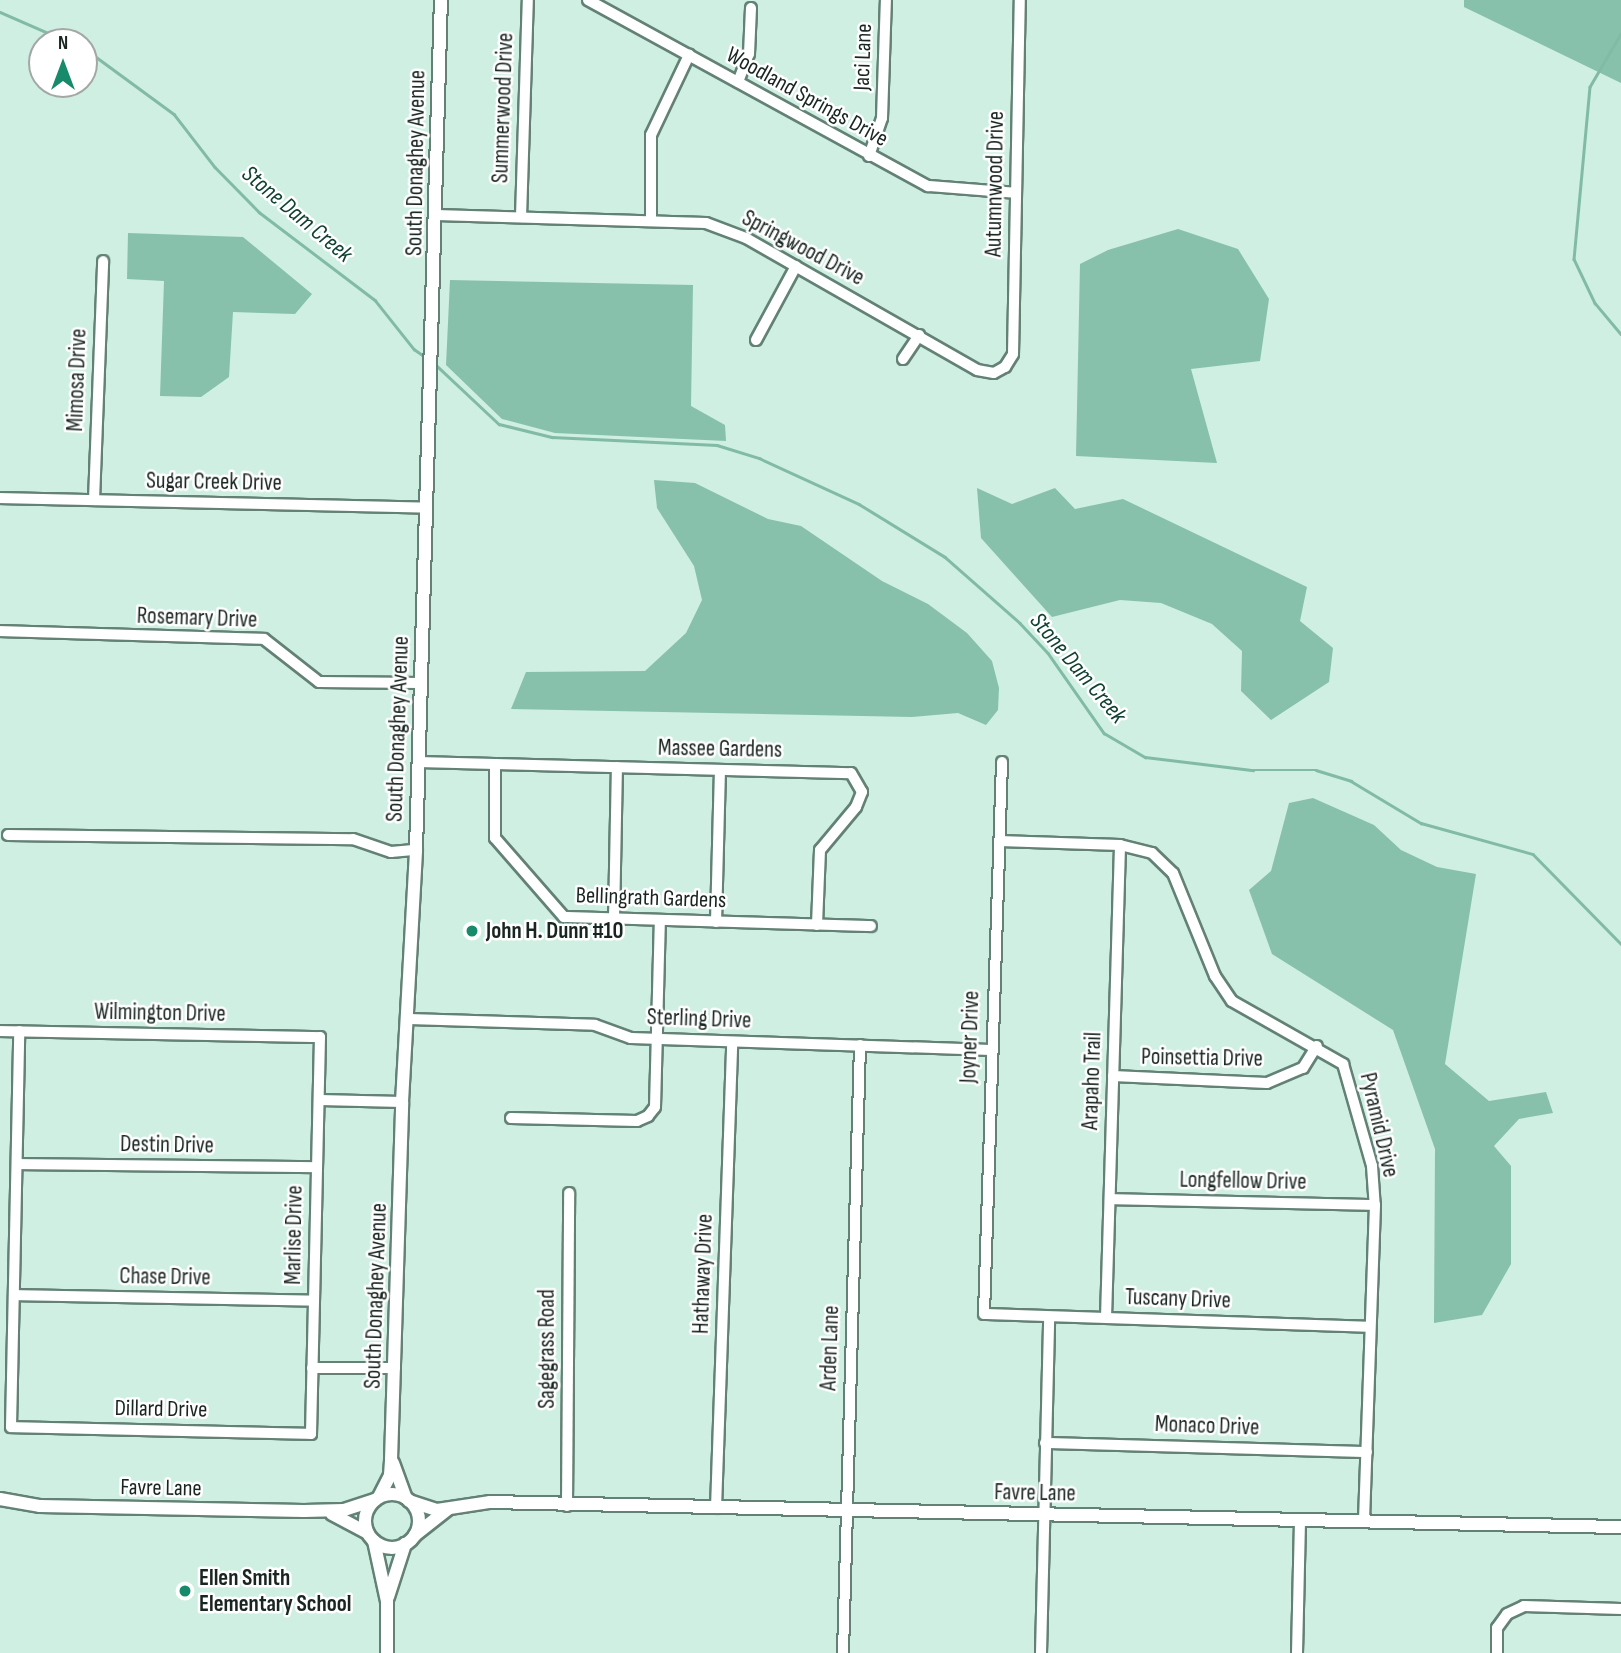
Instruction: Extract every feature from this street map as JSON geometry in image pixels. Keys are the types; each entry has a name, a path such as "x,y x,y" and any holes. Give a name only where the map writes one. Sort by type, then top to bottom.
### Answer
{"street":[{"name":"South Donaghey Avenue","path":"377,1498 390,1475 395,1368 402,1102 409,1018 416,850 441,0"},
{"name":"Summerwood Drive","path":"520,217 528,0"},
{"name":"Woodland Springs Drive","path":"588,0 610,5 689,55 928,186 1016,193"},
{"name":"Jaci Lane","path":"869,156 882,118 886,0"},
{"name":"Autumnwood Drive","path":"1005,367 1013,354 1020,0"},
{"path":"738,82 749,54 751,8"},
{"path":"651,219 651,135 689,55"},
{"name":"Springwood Drive","path":"436,215 651,219 706,223 746,238 977,370 994,373 1005,367"},
{"name":"Mimosa Drive","path":"94,500 103,261"},
{"path":"756,340 796,266"},
{"path":"902,359 919,335"},
{"name":"Sugar Creek Drive","path":"0,498 426,508"},
{"name":"Rosemary Drive","path":"0,631 264,639 319,682 420,683"},
{"name":"Joyner Drive","path":"984,1314 1002,761"},
{"name":"Massee Gardens","path":"418,762 852,773 862,792 856,807 820,850 817,925"},
{"name":"Bellingrath Gardens","path":"495,764 495,838 564,916 660,922 871,926"},
{"path":"614,920 617,767"},
{"path":"716,922 720,769"},
{"path":"8,835 353,839 391,852 416,850"},
{"name":"Pyramid Drive","path":"999,841 1120,845 1152,853 1173,873 1215,975 1232,1001 1317,1046 1343,1064 1372,1166 1375,1205 1364,1522"},
{"name":"Arapaho Trail","path":"1106,1318 1120,845"},
{"path":"510,1118 637,1121 648,1116 655,1107 660,922"},
{"name":"Sterling Drive","path":"409,1018 595,1025 631,1038 991,1050"},
{"name":"Wilmington Drive","path":"0,1031 320,1037"},
{"path":"14,1295 19,1031"},
{"name":"Marlise Drive","path":"311,1434 320,1037"},
{"name":"Hathaway Drive","path":"716,1508 732,1042"},
{"name":"Arden Lane","path":"844,1653 860,1045"},
{"name":"Poinsettia Drive","path":"1113,1076 1267,1083 1303,1068 1317,1046"},
{"path":"320,1100 402,1102"},
{"name":"Destin Drive","path":"17,1164 317,1167"},
{"name":"Sagegrass Road","path":"567,1506 569,1193"},
{"name":"Longfellow Drive","path":"1110,1199 1375,1205"},
{"name":"Chase Drive","path":"14,1295 314,1301"},
{"name":"Dillard Drive","path":"14,1295 11,1427 311,1434"},
{"name":"Tuscany Drive","path":"984,1314 1370,1327"},
{"path":"1041,1653 1049,1318"},
{"path":"312,1368 395,1368"},
{"name":"Monaco Drive","path":"1045,1443 1367,1452"},
{"name":"South Donaghey Avenue","path":"391,1460 407,1499"},
{"path":"387,1601 417,1513 407,1499 377,1498 365,1519 387,1601 387,1653"},
{"name":"Favre Lane","path":"0,1499 40,1506 321,1511 377,1498"},
{"name":"Favre Lane","path":"407,1499 428,1508 448,1509 490,1502 846,1513 1045,1514 1300,1522 1621,1527"},
{"name":"Favre Lane","path":"410,1539 448,1509"},
{"name":"Favre Lane","path":"321,1511 343,1517 371,1537"},
{"path":"1297,1653 1300,1522"},
{"path":"371,1537 389,1547 410,1539"},
{"path":"1497,1653 1497,1628 1507,1614 1524,1606 1621,1609"}],"green space":[{"path":"1464,0 1621,0 1621,83 1464,7"},
{"path":"1178,229 1238,249 1269,299 1260,361 1191,369 1217,463 1076,456 1080,264 1108,250"},
{"path":"128,233 243,237 312,294 295,314 233,312 229,377 201,397 160,396 164,281 127,279"},
{"path":"450,280 693,285 691,406 725,425 726,441 555,433 502,419 446,365"},
{"path":"654,480 695,483 768,519 801,526 882,581 928,604 967,633 992,661 999,688 998,710 986,725 958,713 912,717 511,709 526,672 645,671 686,633 702,600 694,566 657,508"},
{"path":"977,488 1012,504 1055,488 1075,509 1123,499 1307,587 1300,621 1333,648 1329,682 1271,720 1241,691 1242,651 1212,624 1161,603 1120,600 1052,617 981,538"},
{"path":"1313,798 1374,825 1401,850 1437,867 1476,874 1445,1064 1489,1101 1546,1092 1553,1113 1519,1119 1494,1146 1511,1166 1511,1264 1482,1315 1434,1323 1435,1149 1393,1030 1272,954 1249,890 1271,871 1289,803"}],"waterway":[{"name":"Stone Dam Creek","path":"0,12 37,28"},
{"path":"1621,34 1590,87 1574,259 1595,303 1621,334"},
{"name":"Stone Dam Creek","path":"98,58 174,114 215,167 259,212 375,300 414,349 427,358"},
{"name":"Stone Dam Creek","path":"435,364 499,424 552,437 717,445 759,458 859,504 945,557 1020,623 1048,653 1104,733 1145,757 1253,770 1316,770 1351,781 1421,823 1533,854 1621,944"}],"place":[{"name":"John H. Dunn #10","path":"472,931"},
{"name":"Ellen Smith Elementary School","path":"185,1591"}]}
